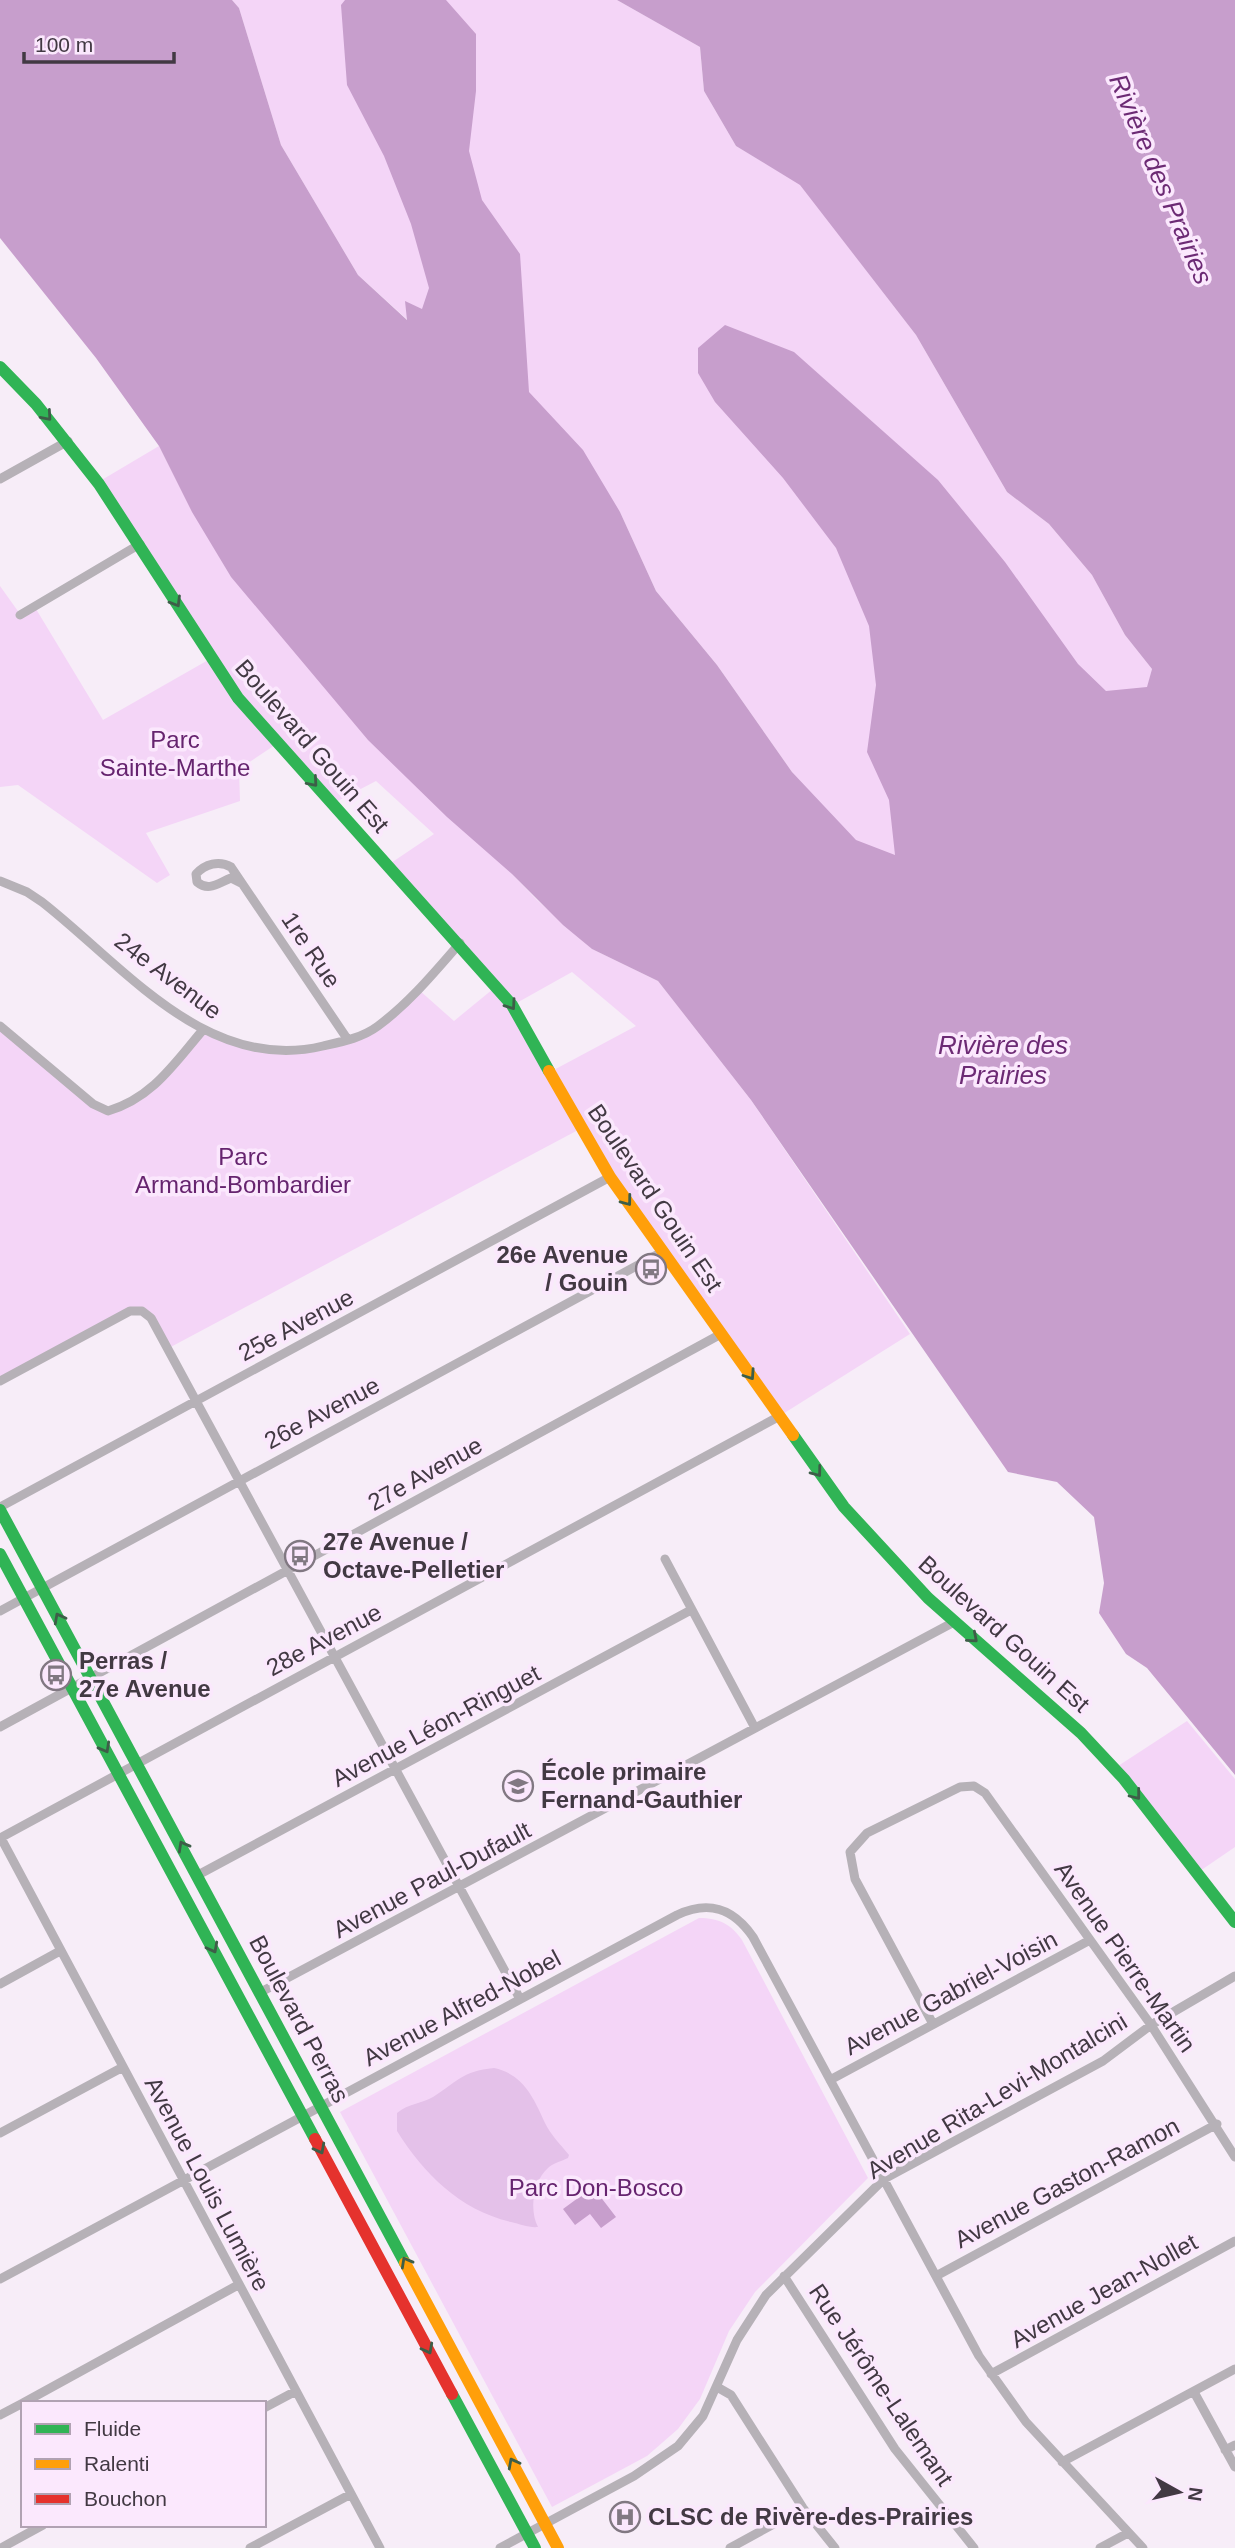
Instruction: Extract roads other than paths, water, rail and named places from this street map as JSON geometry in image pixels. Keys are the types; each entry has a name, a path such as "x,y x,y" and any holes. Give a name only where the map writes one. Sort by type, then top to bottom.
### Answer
{"main road":[{"name":"Boulevard Gouin Est","path":"0,367 68,441 100,481 210,659 239,698 460,943 512,1005 610,1177 778,1417 870,1538 954,1622 1082,1733 1124,1779 1235,1922"},
{"name":"Boulevard Perras","path":"0,1509 323,2105 558,2548"},
{"name":"Boulevard Perras","path":"0,1554 535,2548"}],"street":[{"path":"0,479 68,441"},
{"path":"20,615 140,544"},
{"name":"1re Rue","path":"241,883 230,878 209,887 200,885 195,878 202,867 222,863 231,867 348,1040"},
{"name":"24e Avenue","path":"0,881 35,897 202,1031 259,1050 302,1051 348,1040 376,1028 419,990 460,943"},
{"path":"0,1026 93,1104 108,1111 134,1101 152,1089 202,1031"},
{"name":"25e Avenue","path":"0,1509 610,1177"},
{"name":"26e Avenue","path":"0,1611 664,1251"},
{"path":"0,1381 130,1311 142,1311 151,1318 520,1999"},
{"name":"27e Avenue","path":"0,1727 721,1334"},
{"name":"28e Avenue","path":"1,1838 778,1417"},
{"path":"665,1559 755,1728"},
{"name":"Avenue Léon-Ringuet","path":"198,1875 691,1611"},
{"name":"Avenue Paul-Dufault","path":"261,1992 954,1622"},
{"name":"Avenue Pierre-Martin","path":"933,2024 855,1878 850,1852 867,1833 960,1787 974,1786 985,1793 1151,2025 1217,2124 1235,2157"},
{"name":"Avenue Louis Lumière","path":"1,1838 380,2548"},
{"name":"Avenue Alfred-Nobel","path":"0,2279 520,1999 688,1910 701,1906 725,1910 737,1917 753,1937 830,2080"},
{"name":"Avenue Gabriel-Voisin","path":"830,2080 1090,1940"},
{"path":"0,1984 60,1951"},
{"name":"Avenue Rita-Levi-Montalcini","path":"500,2548 634,2476 670,2453 695,2427 749,2319 784,2276 884,2179 1103,2061 1151,2025 1235,1976"},
{"path":"0,2133 123,2067"},
{"path":"830,2080 991,2374 1026,2422 1143,2548"},
{"name":"Avenue Gaston-Ramon","path":"936,2276 1217,2124"},
{"name":"Avenue Jean-Nollet","path":"991,2374 1235,2241"},
{"name":"Rue Jérôme-Lalemant","path":"784,2276 895,2449 974,2548"},
{"path":"27,2401 238,2285"},
{"path":"1062,2462 1235,2369"},
{"path":"717,2387 731,2395 803,2508 835,2548"},
{"path":"266,2407 296,2391"},
{"path":"1194,2392 1235,2467"},
{"path":"0,2416 21,2404"},
{"path":"1225,2450 1235,2445"},
{"path":"250,2548 351,2494"},
{"path":"730,2548 803,2508"},
{"path":"1,2548 39,2527"},
{"path":"1100,2548 1128,2533"}],"water":[{"name":"Rivière des Prairies","path":"0,0 232,0 239,8 281,145 358,275 407,320 405,301 422,309 429,288 411,224 384,156 347,85 341,5 345,0 446,0 476,34 476,91 469,151 482,200 520,254 529,392 583,450 620,512 656,591 717,665 792,772 856,840 895,855 889,800 867,752 876,685 869,626 836,548 783,478 715,402 698,373 698,348 725,325 794,352 938,480 1005,562 1078,664 1106,691 1147,687 1152,669 1125,635 1092,575 1049,524 1007,492 916,335 800,185 736,146 704,91 700,47 617,0 1235,0 1235,1775 1147,1668 1126,1654 1099,1613 1104,1583 1094,1517 1057,1482 1008,1472 751,1100 658,981 592,949 447,817 368,740 231,577 192,512 159,446 96,358 0,238"},
{"path":"593,2187 616,2217 601,2228 590,2214 575,2225 563,2209"}],"place":[{"name":"26e Avenue / Gouin","path":"651,1269"},
{"name":"27e Avenue / Octave-Pelletier","path":"300,1556"},
{"name":"Perras / 27e Avenue","path":"56,1675"},
{"name":"École primaire Fernand-Gauthier","path":"518,1786"},
{"name":"CLSC de Rivère-des-Prairies","path":"625,2517"}],"park label":[{"name":"Parc Sainte-Marthe","path":"175,754"},
{"name":"Parc Armand-Bombardier","path":"243,1171"},
{"name":"Parc Don-Bosco","path":"596,2188"}]}
